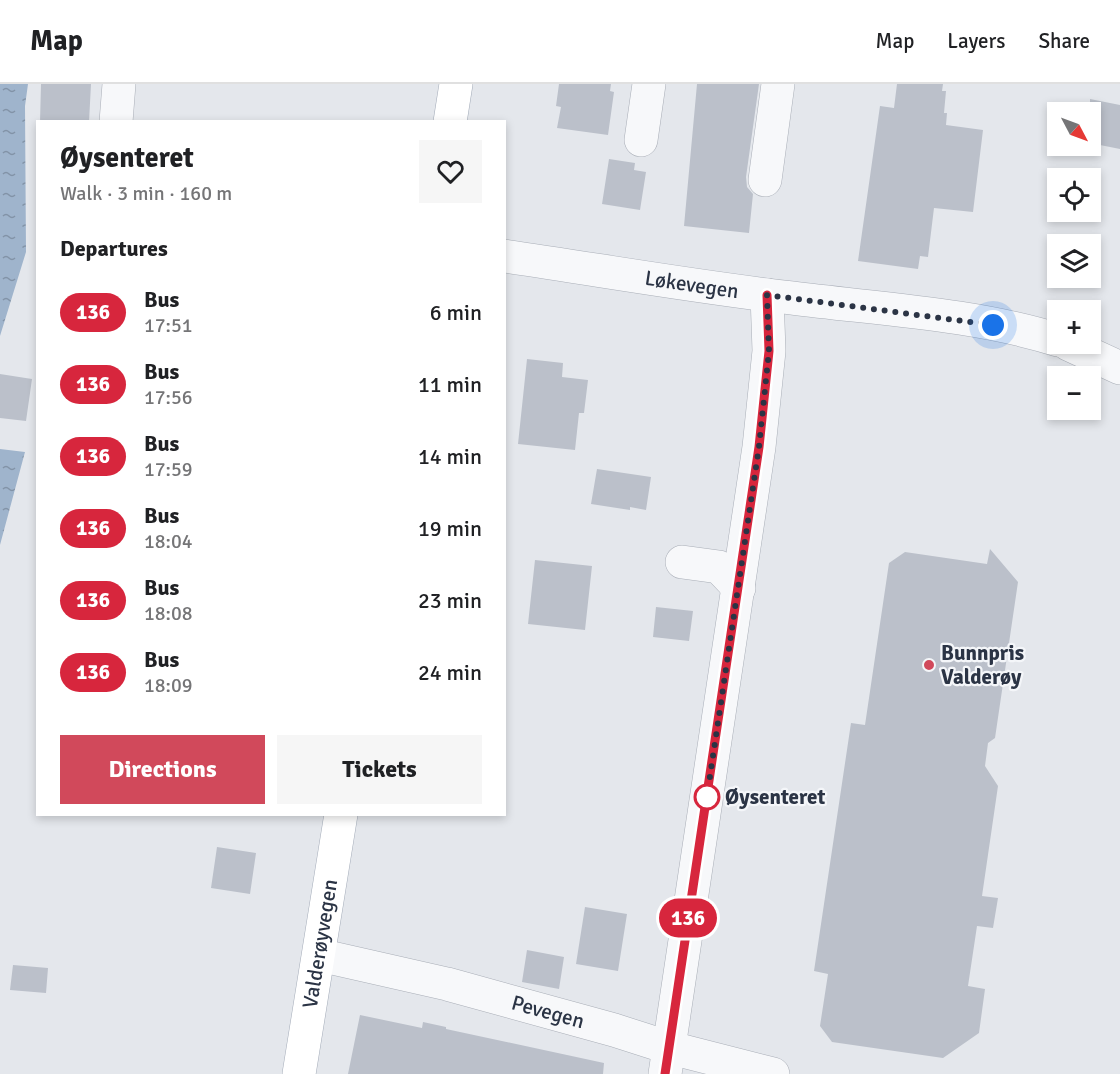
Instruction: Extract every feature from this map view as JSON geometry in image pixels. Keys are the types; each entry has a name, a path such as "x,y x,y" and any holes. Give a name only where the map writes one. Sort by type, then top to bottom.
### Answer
{"main road":[{"path":"450,120 456,84"},
{"name":"Valderøyvegen","path":"299,1074 341,816"}],"street":[{"path":"116,120 119,84"},
{"path":"641,140 649,84"},
{"path":"765,180 778,84"},
{"name":"Løkevegen","path":"506,256 767,295 974,322 1030,331 1047,336"},
{"path":"666,1061 759,447 769,351 767,295"},
{"path":"1090,354 1120,368"},
{"path":"682,562 719,567 739,588"},
{"name":"Pevegen","path":"319,955 447,984 615,1030 666,1061 773,1074"}],"water":[{"path":"0,84 28,84 25,106 26,252 0,336"},
{"path":"0,449 25,452 0,545"}],"building":[{"path":"41,84 91,84 89,120 40,120"},
{"path":"559,84 611,84 610,91 614,92 608,135 557,128 561,107 556,106"},
{"path":"697,84 759,84 746,177 747,187 753,194 749,233 684,226"},
{"path":"897,84 943,84 942,91 946,91 944,113 947,113 946,125 983,130 973,212 934,208 928,257 920,256 918,269 858,261 880,106 894,108"},
{"path":"1090,99 1120,105 1120,149 1101,145 1101,102 1090,102"},
{"path":"609,159 635,163 634,170 646,172 640,210 602,204"},
{"path":"527,359 563,363 562,377 588,380 584,413 579,413 575,450 518,444"},
{"path":"0,374 32,379 26,421 0,418"},
{"path":"597,469 651,477 646,510 591,504"},
{"path":"990,549 1018,582 995,738 988,743 985,766 998,786 982,896 998,898 993,928 977,926 968,986 985,989 979,1033 943,1058 832,1042 820,1026 828,974 814,971 851,723 865,725 889,563 905,552 987,564"},
{"path":"535,560 592,566 585,630 528,624"},
{"path":"656,607 693,611 689,641 653,637"},
{"path":"217,847 256,853 250,894 211,888"},
{"path":"585,907 627,914 618,971 576,964"},
{"path":"527,950 564,957 559,989 522,982"},
{"path":"13,965 48,968 46,993 10,990"},
{"path":"360,1015 422,1028 423,1022 604,1063 603,1074 348,1074"}],"bus line":[{"name":"136","path":"665,1074 667,1047 700,846 759,447 769,351 766,325 767,295"}],"place":[{"name":"Bunnpris Valderøy","path":"929,665"},
{"name":"Øysenteret","path":"707,797"}],"route":[{"path":"707,797 706,803 759,447 769,351 766,325 767,295 993,325"}]}
